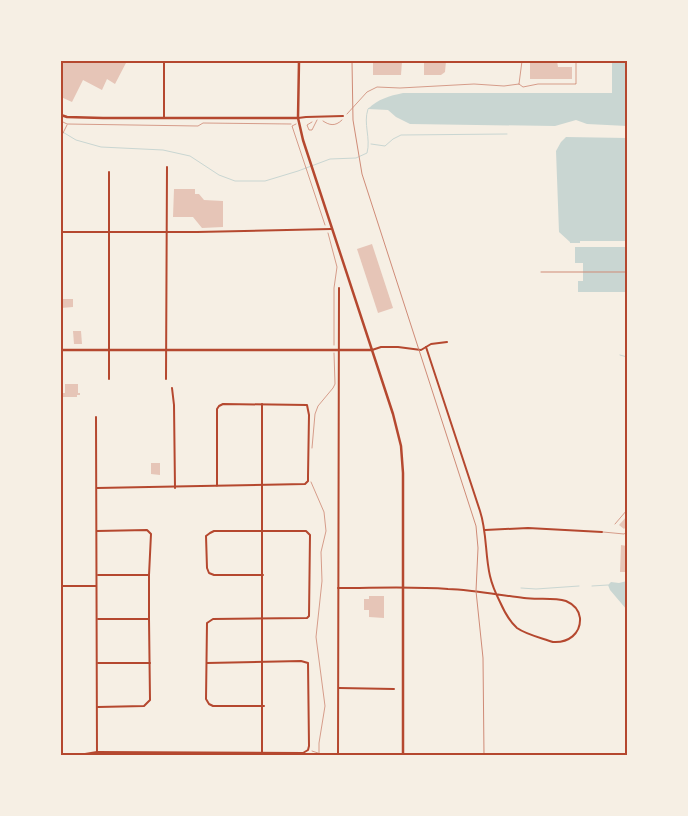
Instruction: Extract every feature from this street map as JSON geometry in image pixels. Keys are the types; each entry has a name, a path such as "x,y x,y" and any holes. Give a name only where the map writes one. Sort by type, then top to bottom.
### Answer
{"street":[{"path":"164,61 164,118"},
{"path":"299,61 298,118 301,135 393,414 402,452 403,755"},
{"path":"62,118 298,118 343,116"},
{"path":"166,379 167,167"},
{"path":"109,172 109,379"},
{"path":"61,232 332,229"},
{"path":"338,755 339,288"},
{"path":"61,350 372,350 381,347 421,350 438,342 448,342"},
{"path":"338,588 449,589 536,600 562,600 575,607 580,617 580,624 575,635 565,642 553,642 524,632 514,624 502,607 492,583 485,530 480,511 459,442 426,347"},
{"path":"172,388 175,488"},
{"path":"97,488 175,488 305,484 308,481 308,407 304,404 223,404 219,406 217,409 217,486"},
{"path":"262,404 264,706 262,754"},
{"path":"96,417 98,575 97,753"},
{"path":"485,530 518,528 602,532"},
{"path":"97,531 147,530 150,534 150,700 146,705 98,707"},
{"path":"263,575 214,575 209,573 207,568 206,536 214,531 306,532 310,535 310,616 302,619 210,620 207,623 206,699 209,704 213,706 264,706"},
{"path":"98,575 149,575"},
{"path":"61,586 97,586"},
{"path":"98,619 149,619"},
{"path":"79,755 97,753 262,754 303,753 308,750 308,663 301,661 206,663"},
{"path":"98,662 150,663"},
{"path":"338,688 394,689"}],"lane":[{"path":"615,524 627,510"},
{"path":"602,532 624,534 627,532"}],"path":[{"path":"519,84 522,61"},
{"path":"310,119 312,121 307,125 309,130 312,130 314,123 318,120 330,125 339,123 366,92 377,87 400,88 455,84 504,86 519,84 522,87 538,84 576,84 576,61"},
{"path":"62,118 67,124 198,126 203,123 290,123 293,125 326,227"},
{"path":"61,137 67,124"},
{"path":"328,236 337,267 334,288 334,346"},
{"path":"312,447 315,414 318,406 334,388 334,355"},
{"path":"311,482 324,512 326,531 321,552 322,581 316,637 325,706 319,755"},
{"path":"308,750 317,751 319,755"}],"shaded area":[{"path":"612,61 627,61 627,126 587,124 576,120 555,126 410,124 396,117 388,110 368,109 384,98 403,93 612,93"},
{"path":"566,137 627,138 627,292 578,292 578,281 583,281 583,263 569,263 570,242 559,232 556,151"},
{"path":"627,581 627,610 608,585 611,582"}],"pier":[{"path":"580,241 627,241 627,247 575,247 575,263 569,263 568,243 580,243"}],"building":[{"path":"61,61 127,61 115,84 107,79 102,90 83,80 72,102 61,97"},
{"path":"402,61 401,75 373,75 373,62"},
{"path":"424,61 446,61 445,72 441,75 424,75"},
{"path":"530,61 557,61 558,67 572,67 572,79 530,79"},
{"path":"174,189 195,189 195,194 199,194 204,200 223,201 223,227 202,228 193,217 173,217"},
{"path":"372,244 393,308 378,313 357,249"},
{"path":"61,299 73,299 73,307 61,308"},
{"path":"73,331 81,331 82,344 74,344"},
{"path":"65,384 78,384 78,393 80,395 77,395 77,397 62,397 61,393 65,393"},
{"path":"151,463 160,463 160,475 151,474"},
{"path":"627,516 627,526 624,529 619,525"},
{"path":"621,545 627,546 627,572 620,572"},
{"path":"369,596 384,596 384,618 369,617 369,610 364,610 364,599 369,599"}],"waterway":[{"path":"61,131 76,140 101,147 163,150 190,156 219,175 235,181 265,181 330,159 356,158 367,153 366,120 369,108"},
{"path":"371,144 385,146 401,135 507,134"},
{"path":"620,355 627,357"},
{"path":"592,586 608,585"},
{"path":"521,588 536,589 579,586"}],"railway":[{"path":"352,61 353,120 362,174 476,526 478,548 476,591 483,658 484,755"},
{"path":"541,272 627,272"}]}
